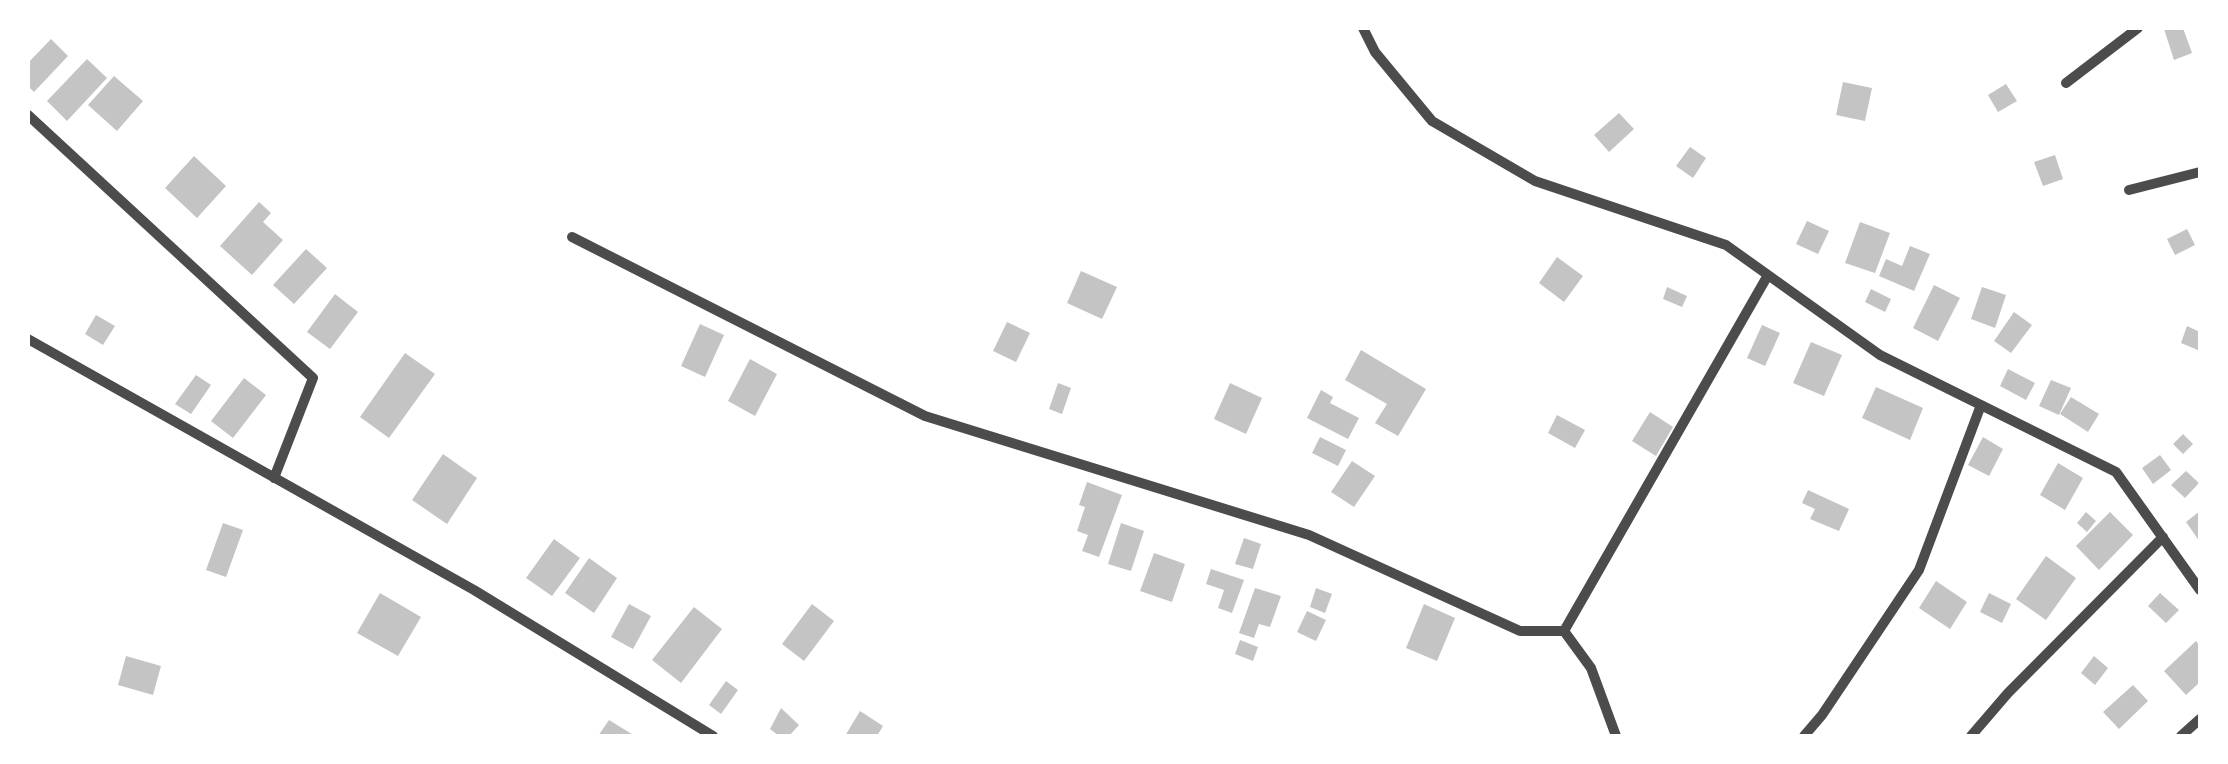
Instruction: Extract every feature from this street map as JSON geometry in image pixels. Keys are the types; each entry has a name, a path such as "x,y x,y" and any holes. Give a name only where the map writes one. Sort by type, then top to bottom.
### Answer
{"street":[{"path":"1363,28 1375,52 1432,121 1535,181 1726,245 1880,356 2116,472 2200,590"},
{"path":"2066,83 2138,28"},
{"path":"28,115 312,378 274,478"},
{"path":"2129,190 2200,172"},
{"path":"572,237 926,416 1309,535 1520,631 1564,631"},
{"path":"1564,631 1768,275"},
{"path":"28,339 474,590 713,736"},
{"path":"1804,736 1919,570 1981,405"},
{"path":"1970,736 2162,537"},
{"path":"1564,631 1591,668 1616,736"},
{"path":"2181,736 2200,719"}],"building":[{"path":"2183,28 2192,53 2174,60 2164,29"},
{"path":"51,39 68,56 34,92 28,86 28,63"},
{"path":"87,59 107,78 67,121 47,101"},
{"path":"114,76 143,101 117,131 88,105"},
{"path":"1843,82 1872,88 1865,121 1836,115"},
{"path":"2006,84 2017,101 1998,112 1988,95"},
{"path":"1619,113 1634,129 1609,152 1594,135"},
{"path":"1690,147 1706,158 1693,178 1676,166"},
{"path":"2055,155 2063,179 2043,186 2034,162"},
{"path":"194,156 226,186 197,218 165,188"},
{"path":"259,202 271,213 263,222 283,240 252,275 220,246"},
{"path":"1807,221 1829,231 1818,254 1796,244"},
{"path":"1860,222 1890,233 1875,273 1845,263"},
{"path":"2187,229 2195,245 2175,255 2167,239"},
{"path":"1910,246 1930,254 1914,291 1879,276 1886,259 1902,266"},
{"path":"306,249 327,268 294,304 273,285"},
{"path":"1557,257 1583,276 1564,302 1539,283"},
{"path":"1081,271 1117,287 1102,319 1067,303"},
{"path":"1934,285 1960,298 1938,341 1913,328"},
{"path":"1667,287 1687,296 1682,307 1663,299"},
{"path":"1982,287 2006,295 1995,328 1971,319"},
{"path":"1871,289 1891,299 1885,312 1865,302"},
{"path":"335,294 358,312 330,349 307,332"},
{"path":"2014,312 2032,325 2011,353 1994,341"},
{"path":"96,315 115,326 103,345 85,334"},
{"path":"1007,322 1030,333 1016,362 993,351"},
{"path":"700,324 724,335 705,377 681,366"},
{"path":"1762,325 1780,333 1765,366 1747,358"},
{"path":"2187,326 2200,332 2200,351 2181,343"},
{"path":"1811,342 1842,355 1824,396 1793,383"},
{"path":"1361,350 1426,389 1398,436 1375,423 1387,404 1345,380"},
{"path":"405,353 435,374 389,438 360,417"},
{"path":"750,359 777,374 755,416 728,401"},
{"path":"2008,369 2035,383 2026,400 2000,386"},
{"path":"196,375 211,385 191,414 175,404"},
{"path":"244,378 266,395 233,438 211,421"},
{"path":"2051,380 2071,388 2059,415 2039,406"},
{"path":"1058,383 1071,388 1062,414 1049,409"},
{"path":"1230,383 1262,398 1246,434 1214,419"},
{"path":"1876,387 1923,408 1910,440 1862,418"},
{"path":"1321,390 1333,397 1330,403 1359,418 1348,439 1307,418"},
{"path":"2071,397 2099,414 2088,432 2060,414"},
{"path":"1650,412 1673,427 1656,456 1632,441"},
{"path":"1557,415 1585,430 1575,448 1548,433"},
{"path":"2183,434 2193,444 2183,454 2173,444"},
{"path":"1320,437 1346,450 1338,466 1312,453"},
{"path":"1983,437 2003,449 1989,476 1968,465"},
{"path":"443,454 477,478 447,524 412,500"},
{"path":"2160,455 2171,470 2153,484 2142,468"},
{"path":"1352,461 1375,476 1354,507 1331,492"},
{"path":"2058,463 2083,478 2065,510 2040,495"},
{"path":"2186,471 2199,483 2185,498 2171,485"},
{"path":"1087,482 1122,495 1099,557 1082,551 1088,535 1077,531 1085,507 1079,505"},
{"path":"1808,490 1849,509 1839,531 1810,519 1815,509 1802,503"},
{"path":"2200,511 2200,542 2186,522"},
{"path":"2086,512 2096,521 2087,532 2077,523"},
{"path":"2110,512 2133,535 2099,570 2076,546"},
{"path":"223,523 243,530 226,577 206,570"},
{"path":"1121,523 1144,531 1131,571 1108,564"},
{"path":"1244,538 1261,544 1253,569 1235,564"},
{"path":"554,539 580,558 552,596 526,578"},
{"path":"1154,553 1185,564 1172,602 1140,591"},
{"path":"2046,556 2076,578 2046,620 2016,599"},
{"path":"589,558 617,578 594,613 565,593"},
{"path":"1211,569 1244,580 1232,613 1218,608 1224,590 1206,584"},
{"path":"1936,581 1967,602 1950,629 1919,608"},
{"path":"1255,588 1281,596 1270,627 1259,624 1254,638 1239,633"},
{"path":"1316,588 1332,594 1325,613 1310,607"},
{"path":"380,593 421,617 398,656 357,633"},
{"path":"1989,593 2011,604 2002,623 1980,612"},
{"path":"2160,593 2179,610 2166,623 2148,606"},
{"path":"629,604 651,616 633,649 611,637"},
{"path":"812,604 834,621 804,661 782,644"},
{"path":"1424,604 1455,618 1437,661 1406,648"},
{"path":"694,607 722,629 681,683 652,660"},
{"path":"1307,611 1326,620 1316,641 1297,632"},
{"path":"1240,640 1258,647 1253,661 1235,654"},
{"path":"2196,641 2200,646 2200,682 2186,695 2164,671"},
{"path":"126,656 161,666 153,695 118,685"},
{"path":"2094,656 2108,668 2095,685 2081,673"},
{"path":"726,681 738,690 721,714 709,705"},
{"path":"2133,685 2148,701 2119,729 2103,712"},
{"path":"781,708 799,725 789,736 779,736 770,729"},
{"path":"860,711 883,726 877,736 845,736"},
{"path":"609,720 635,736 598,736"}]}
